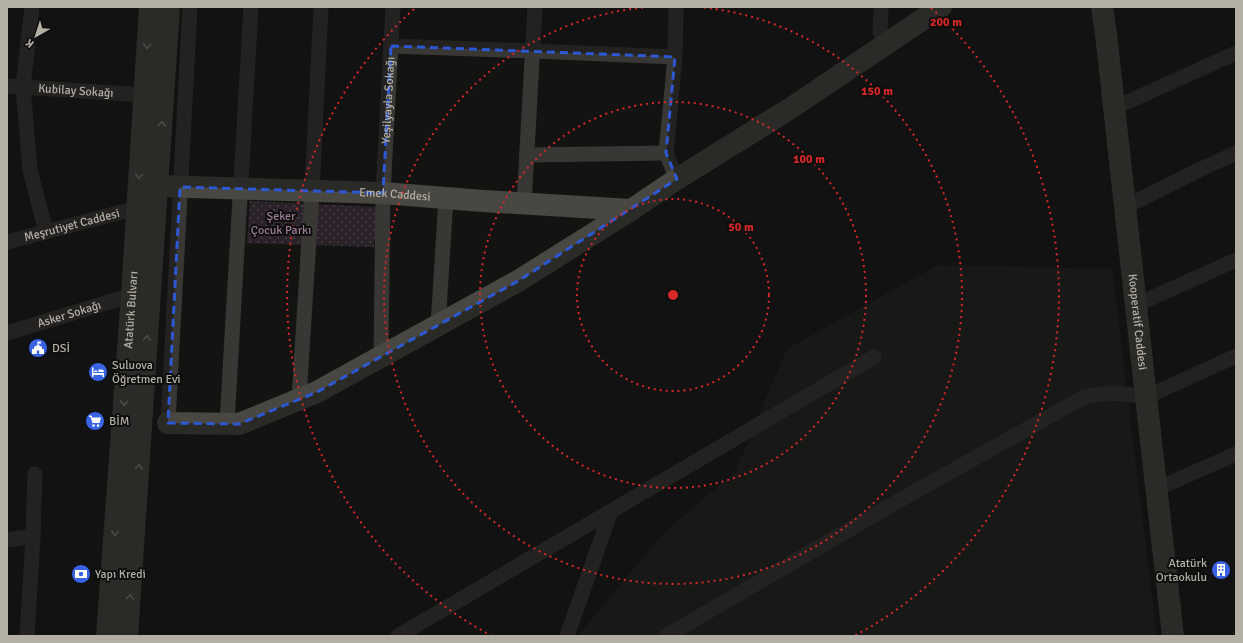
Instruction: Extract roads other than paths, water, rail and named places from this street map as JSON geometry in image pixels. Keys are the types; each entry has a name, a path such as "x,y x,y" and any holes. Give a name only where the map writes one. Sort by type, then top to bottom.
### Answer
{"street":[{"path":"32,7 23,87 30,170 46,232"},
{"name":"Atatürk Bulvarı","path":"107,636 132,295 150,7"},
{"name":"Atatürk Bulvarı","path":"127,636 169,7"},
{"path":"190,7 168,423 239,424 316,392 518,281 790,108 942,7"},
{"path":"227,423 251,7"},
{"path":"299,399 312,191 321,7"},
{"name":"Yeşilyayla Sokağı","path":"381,357 383,193 393,7"},
{"path":"524,204 535,7"},
{"path":"676,7 674,57 666,153 677,179"},
{"path":"882,7 880,32 887,43"},
{"name":"Kooperatif Caddesi","path":"1105,8 1114,108 1173,636"},
{"path":"391,46 674,57"},
{"path":"1114,108 1236,53"},
{"name":"Kubilay Sokağı","path":"7,86 144,95"},
{"path":"527,154 666,153"},
{"path":"1125,206 1236,153"},
{"name":"Emek Caddesi","path":"158,186 383,193 524,204 631,210"},
{"path":"438,326 446,198"},
{"name":"Meşrutiyet Caddesi","path":"7,242 137,208"},
{"path":"1136,305 1236,260"},
{"name":"Asker Sokağı","path":"7,333 132,295"},
{"path":"666,636 900,500 1084,397 1113,393 1146,397 1236,356"},
{"path":"398,636 874,357"},
{"path":"1156,489 1236,454"},
{"path":"27,636 35,474"},
{"path":"567,636 611,511"},
{"path":"7,540 33,536"}],"place":[{"name":"DSİ","path":"38,348"},
{"name":"Suluova Öğretmen Evi","path":"98,372"},
{"name":"BİM","path":"95,421"},
{"name":"Atatürk Ortaokulu","path":"1221,570"},
{"name":"Yapı Kredi","path":"81,574"}],"park label":[{"name":"Şeker Çocuk Parkı","path":"281,223"}]}
